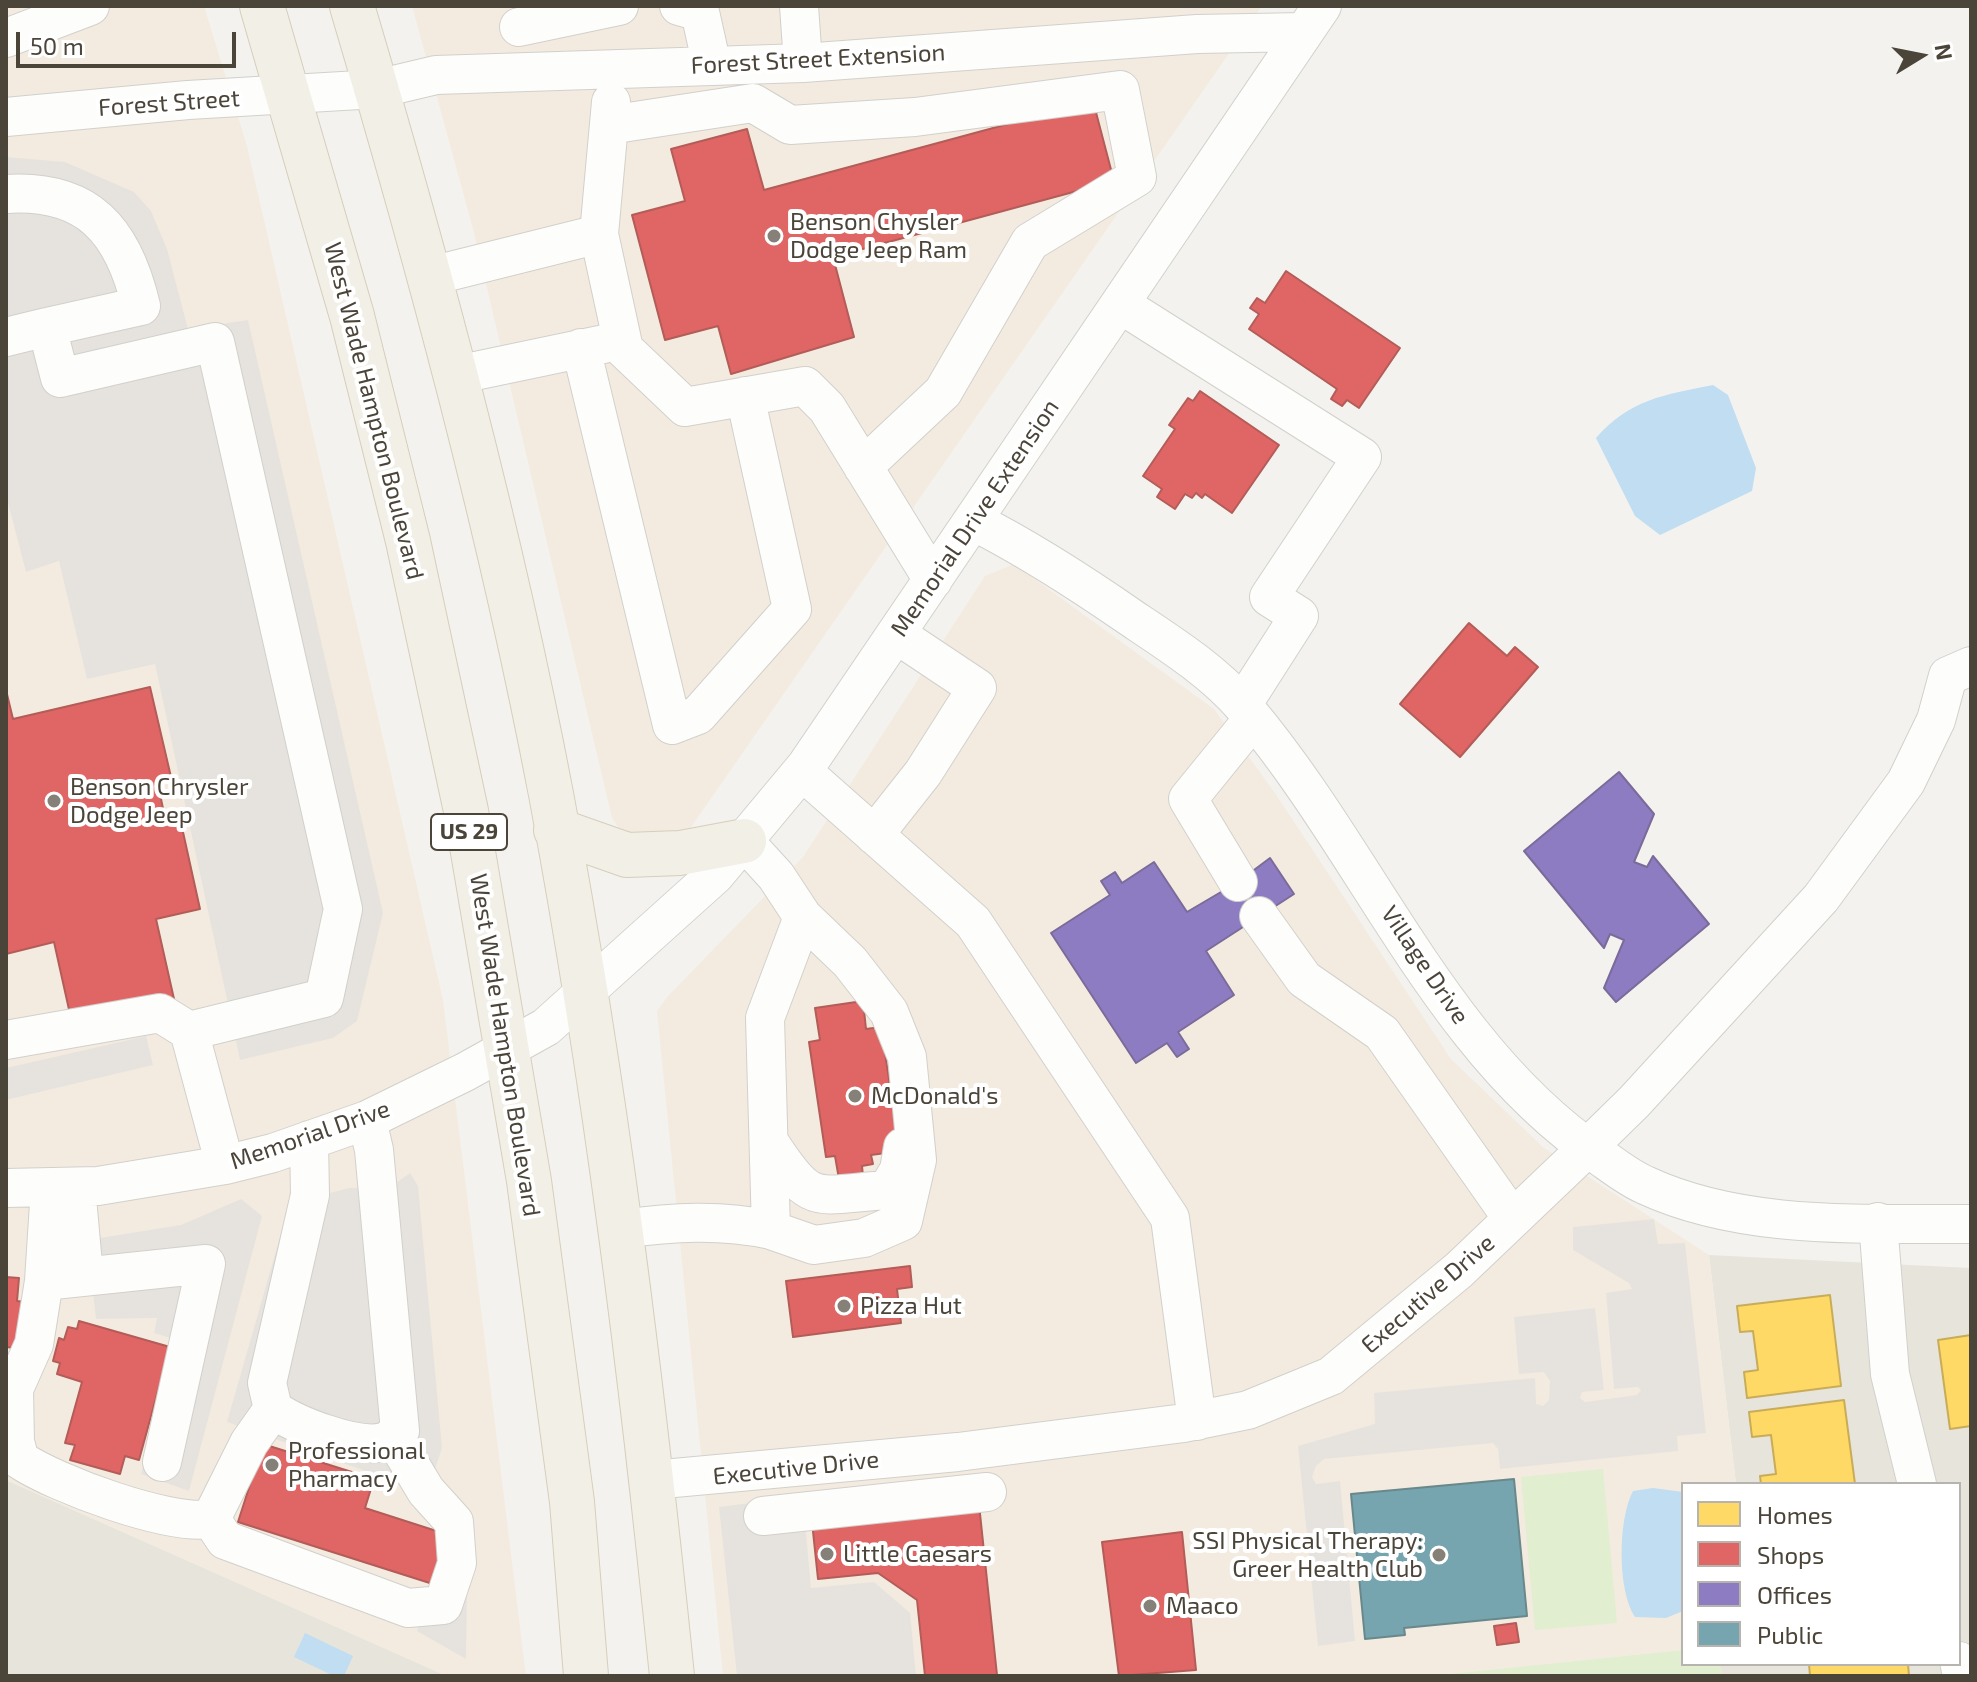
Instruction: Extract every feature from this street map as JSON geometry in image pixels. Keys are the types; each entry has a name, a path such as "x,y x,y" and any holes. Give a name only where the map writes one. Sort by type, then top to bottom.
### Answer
{"main road":[{"name":"West Wade Hampton Boulevard","path":"262,6 352,316 408,541 466,811 529,1181 572,1502 586,1676"},
{"path":"352,6 431,276 493,522 556,830 622,1229 672,1676"},
{"path":"556,830 627,855 680,853 744,841"}],"street":[{"path":"6,38 90,6"},
{"path":"527,72 516,17 619,6"},
{"path":"679,6 700,12 712,66"},
{"path":"799,6 803,63"},
{"name":"Forest Street Extension","path":"332,92 377,89 436,75 803,63 1197,34 1313,19"},
{"name":"Memorial Drive Extension","path":"584,993 715,875 802,771 1313,19"},
{"path":"614,69 599,234 624,349 685,407 805,386 827,408 933,580"},
{"path":"609,125 753,103 790,125 915,117 1120,90 1137,177 1030,242 943,392 863,467"},
{"name":"Forest Street","path":"6,117 332,92"},
{"path":"6,194 46,194 71,200 91,212 109,231 134,278 141,306 6,337"},
{"path":"431,276 599,234"},
{"path":"1120,304 1362,457 1269,597 1299,616 1248,712 1188,799 1238,882"},
{"path":"47,327 60,378 215,342 343,909 324,998 189,1031"},
{"path":"456,375 622,340"},
{"path":"581,348 672,725 698,715 792,609 745,396"},
{"name":"Village Drive","path":"973,521 1035,552 1168,642 1248,712 1291,764 1457,1014 1506,1076 1553,1123 1587,1148 1648,1187 1718,1209 1775,1219 1971,1224"},
{"path":"874,835 923,773 977,688 896,634"},
{"name":"Executive Drive","path":"652,1480 958,1452 1197,1421 1248,1410 1331,1376 1459,1270 1587,1148 1821,898 1906,782 1960,671"},
{"path":"802,771 973,922 1170,1218 1197,1421"},
{"path":"622,1229 736,1222 814,1245 864,1238 903,1221 917,1160 907,1057 889,1012 850,962 803,917 776,876 744,841"},
{"path":"1259,916 1304,979 1382,1033 1512,1218"},
{"path":"771,1230 765,1018 803,917"},
{"name":"Memorial Drive","path":"6,1188 63,1187 155,1178 225,1165 309,1140 367,1120 505,1049 546,1027 584,993"},
{"path":"771,1158 796,1184 816,1195 887,1190 899,1170 903,1150 886,1036 889,1012"},
{"path":"6,1040 160,1013 189,1031 225,1165"},
{"path":"309,1140 310,1195 267,1383 273,1409 290,1421 364,1444 386,1441 400,1431 374,1150 367,1120"},
{"path":"63,1187 34,1344 10,1388 15,1442 20,1460 44,1476 195,1522 211,1519"},
{"path":"63,1187 84,1276"},
{"path":"1878,1222 1890,1374 1917,1482"},
{"path":"44,1281 206,1264 162,1462"},
{"path":"211,1519 249,1443 273,1409"},
{"path":"211,1519 225,1540 274,1559 408,1608 443,1605 457,1563 454,1522 426,1491 393,1436"},
{"path":"763,1516 987,1492"}],"shaded area":[{"path":"6,6 204,6 247,146 443,1000 526,1676 447,1676 6,1480"},
{"path":"412,6 1262,6 689,830 657,839 625,837 612,818 473,229"},
{"path":"6,157 65,162 134,192 151,211 167,249 188,329 248,320 383,913 357,1021 333,1038 240,1060 155,664 87,679 59,561 26,572 6,495"},
{"path":"1014,564 1214,709 1275,793 1451,1059 1544,1148 1709,1255 1736,1482 1681,1482 1681,1650 1429,1676 723,1676 657,1011 803,857 985,576"},
{"path":"146,1036 153,1065 6,1100 6,1068"},
{"path":"410,1173 418,1186 442,1448 435,1469 468,1521 466,1659 417,1631 444,1544 419,1490 227,1422 286,1216 299,1201 349,1188 390,1187"},
{"path":"241,1199 262,1216 189,1491 141,1474 177,1340 154,1333 157,1318 96,1319 87,1240 181,1225"},
{"path":"1654,1219 1658,1244 1685,1243 1706,1433 1677,1436 1678,1451 1500,1469 1498,1449 1493,1443 1324,1459 1316,1466 1312,1477 1316,1484 1340,1481 1355,1641 1318,1646 1298,1446 1375,1424 1374,1393 1535,1378 1536,1404 1543,1406 1549,1400 1550,1381 1544,1372 1519,1374 1514,1317 1595,1308 1604,1390 1582,1392 1580,1398 1585,1402 1637,1395 1641,1390 1638,1387 1614,1389 1606,1293 1632,1289 1629,1283 1573,1250 1573,1227"},
{"path":"1709,1255 1971,1268 1971,1676 1723,1676 1720,1666 1961,1666 1961,1482 1736,1482"},
{"path":"6,1480 447,1676 6,1676"},
{"path":"750,1503 805,1522 811,1588 874,1582 910,1613 916,1676 737,1676 719,1507"}],"green space":[{"path":"1603,1469 1617,1623 1535,1630 1521,1477"},
{"path":"1681,1650 1681,1666 1720,1666 1723,1676 1429,1676"}],"water":[{"path":"1713,385 1728,395 1756,468 1752,491 1660,535 1635,516 1596,438 1635,407 1663,396"},
{"path":"1653,1488 1681,1492 1681,1612 1666,1618 1635,1617 1625,1590 1622,1536 1633,1491"},
{"path":"305,1633 353,1656 344,1676 334,1676 294,1657"}],"building: Homes":[{"path":"1830,1295 1841,1386 1747,1398 1744,1372 1758,1370 1753,1331 1740,1332 1737,1306"},
{"path":"1971,1335 1971,1426 1950,1429 1938,1340"},
{"path":"1844,1400 1855,1482 1761,1482 1760,1476 1776,1474 1771,1435 1752,1437 1749,1412"},
{"path":"1809,1666 1908,1666 1909,1676 1810,1676"}],"building: Shops":[{"name":"Benson Chysler Dodge Jeep Ram","path":"1093,101 1114,181 833,257 854,337 731,374 718,326 665,340 632,215 685,201 671,149 747,129 764,190"},
{"path":"1286,271 1400,348 1359,408 1347,400 1342,406 1331,399 1337,389 1249,329 1259,314 1250,308 1257,298 1265,303"},
{"path":"1200,391 1279,445 1232,513 1205,494 1202,498 1196,493 1192,498 1185,494 1175,509 1157,497 1162,489 1143,476 1175,429 1169,425 1188,398 1193,401"},
{"path":"1469,623 1507,656 1515,647 1538,667 1460,757 1400,704"},
{"path":"150,687 171,777 157,780 165,818 179,814 200,909 156,919 174,999 72,1023 54,942 6,954 6,690 13,719"},
{"name":"McDonald's","path":"863,1001 866,1029 881,1027 900,1151 871,1155 873,1164 862,1166 863,1176 839,1179 835,1156 826,1157 809,1042 820,1040 815,1008"},
{"name":"Pizza Hut","path":"910,1266 912,1287 897,1289 901,1323 793,1337 786,1281"},
{"path":"6,1277 19,1278 17,1301 26,1302 22,1349 6,1347"},
{"path":"79,1321 170,1347 139,1460 125,1456 120,1474 70,1460 75,1445 65,1443 82,1382 57,1374 60,1363 53,1361 59,1338 64,1340 68,1327 77,1329"},
{"path":"263,1444 374,1479 365,1508 452,1536 436,1585 238,1522"},
{"path":"979,1504 997,1675 925,1676 917,1600 878,1573 818,1579 812,1522"},
{"name":"Maaco","path":"1182,1532 1196,1670 1119,1676 1102,1542"},
{"path":"1516,1623 1519,1642 1497,1645 1494,1626"}],"building: Offices":[{"path":"1619,772 1654,814 1634,862 1647,867 1653,856 1709,924 1616,1002 1604,988 1624,940 1610,934 1604,948 1524,851"},
{"path":"1270,858 1294,894 1206,951 1234,995 1178,1032 1189,1049 1177,1057 1167,1043 1136,1063 1051,933 1110,895 1101,881 1115,872 1122,883 1154,862 1187,912 1238,882"}],"building: Public":[{"name":"SSI Physical Therapy: Greer Health Club","path":"1514,1479 1527,1616 1404,1628 1405,1635 1365,1639 1351,1494"}],"place":[{"name":"Benson Chysler Dodge Jeep Ram","path":"774,236"},
{"name":"Benson Chrysler Dodge Jeep","path":"54,801"},
{"name":"McDonald's","path":"855,1096"},
{"name":"Pizza Hut","path":"844,1306"},
{"name":"Professional Pharmacy","path":"272,1465"},
{"name":"Little Caesars","path":"827,1554"},
{"name":"SSI Physical Therapy: Greer Health Club","path":"1439,1555"},
{"name":"Maaco","path":"1150,1606"}]}
